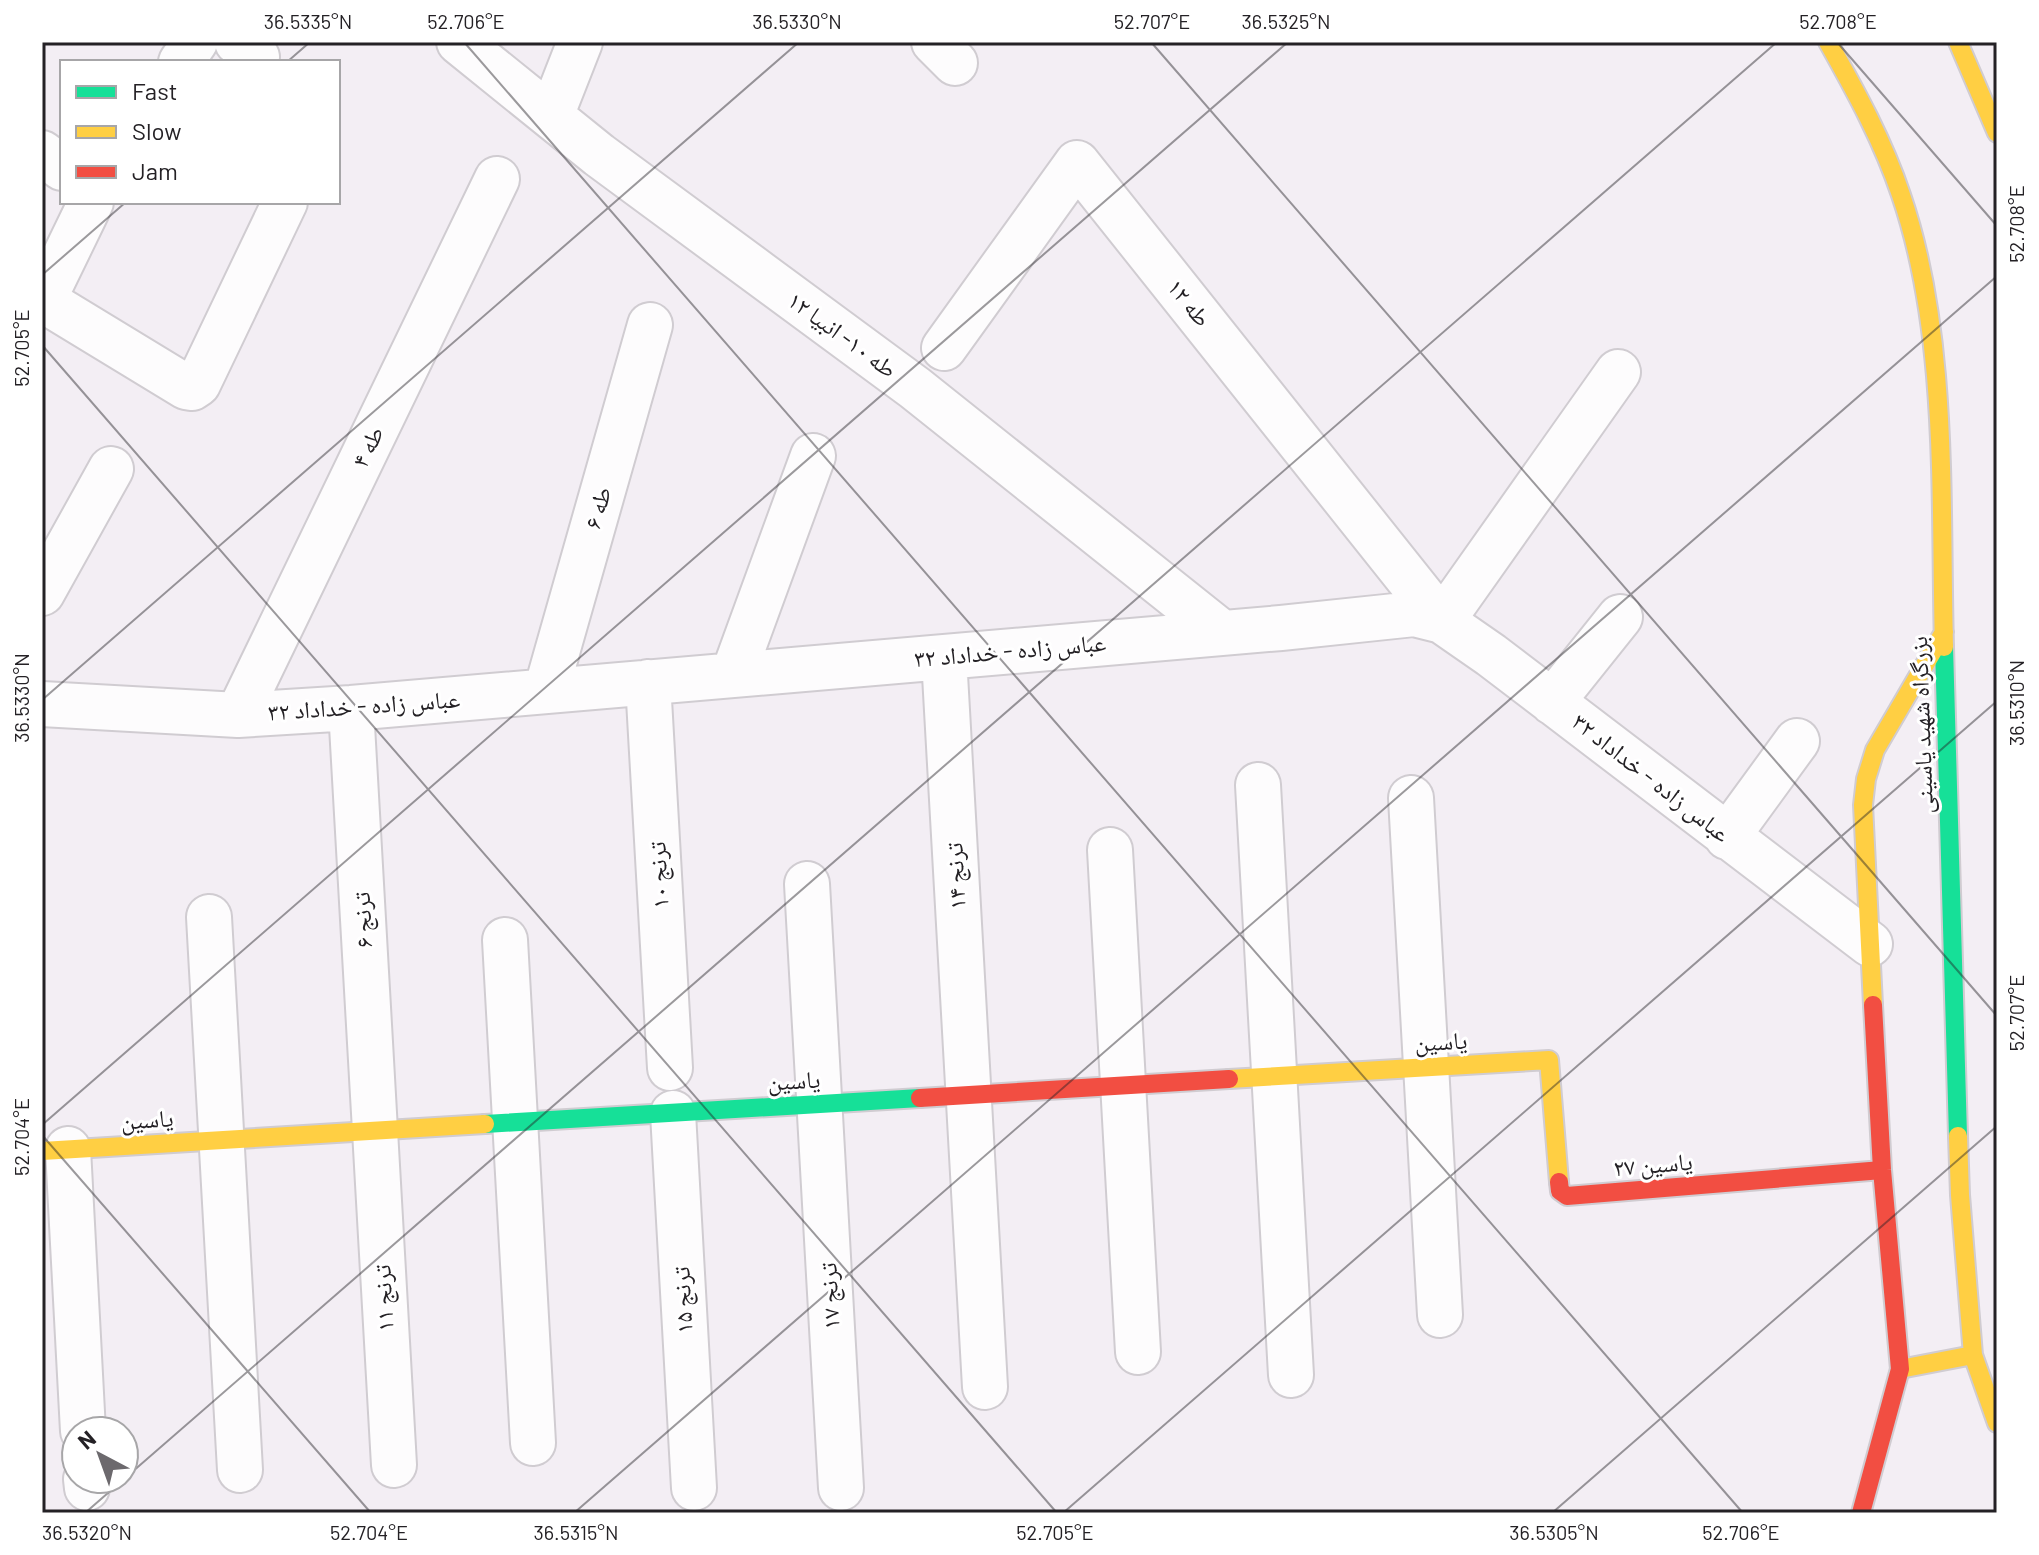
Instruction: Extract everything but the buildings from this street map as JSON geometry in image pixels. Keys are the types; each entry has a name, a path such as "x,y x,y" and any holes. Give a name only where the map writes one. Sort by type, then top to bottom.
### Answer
{"main road":[{"name":"بزرگراه شهید یاسینی","path":"1828,42 1858,95 1909,220 1925,290 1936,366 1960,1195 1973,1355 1997,1423"},
{"path":"1958,42 1997,133"},
{"path":"1861,1513 1900,1369 1882,1170 1863,805 1866,779 1875,750 1944,632"},
{"name":"یاسین","path":"55,1150 1549,1060"},
{"name":"یاسین ۲۷","path":"1549,1060 1560,1191 1567,1196 1882,1170"},
{"path":"1900,1369 1973,1355"}],"street":[{"path":"182,60 195,42"},
{"name":"طه ۱۰- انبیا ۱۲","path":"459,42 599,155 915,388 1221,632"},
{"path":"551,116 580,42"},
{"path":"42,153 60,166"},
{"name":"طه ۱۲","path":"944,348 1077,163 1442,621"},
{"name":"طه ۴","path":"238,715 497,179"},
{"path":"90,204 43,301 192,388 198,384 284,204"},
{"name":"طه ۶","path":"546,691 650,325"},
{"path":"1442,621 1618,372"},
{"path":"733,675 813,456"},
{"path":"42,593 111,469"},
{"name":"عباس زاده - خداداد ۳۲","path":"42,704 238,715 351,708 1414,614 1442,621 1870,944"},
{"path":"1552,702 1620,617"},
{"name":"ترنج ۱۴","path":"944,657 985,1387"},
{"name":"ترنج ۱۰","path":"648,682 670,1068"},
{"name":"ترنج ۶","path":"351,708 375,1131"},
{"path":"1727,837 1797,741"},
{"path":"1258,785 1291,1375"},
{"path":"1411,798 1440,1315"},
{"path":"1110,850 1138,1352"},
{"name":"ترنج ۱۷","path":"807,884 841,1488"},
{"path":"209,917 240,1470"},
{"path":"505,940 533,1443"},
{"name":"ترنج ۱۵","path":"673,1113 694,1488"},
{"name":"ترنج ۱۱","path":"375,1131 394,1465"},
{"path":"55,1150 81,1415"}],"traffic: fast":[{"path":"1944,647 1958,1136"},
{"path":"485,1124 920,1098"}],"traffic: slow":[{"path":"1828,42 1868,117 1894,175 1916,249 1927,304 1939,419 1944,647"},
{"path":"1958,42 1997,133"},
{"path":"1873,1005 1863,805 1866,779 1875,750 1944,632"},
{"path":"1229,1079 1549,1060 1559,1182"},
{"path":"42,1151 485,1124"},
{"path":"1958,1136 1973,1355 1997,1423"},
{"path":"1900,1369 1973,1355"}],"traffic: jam":[{"path":"1861,1513 1900,1369 1882,1170 1873,1005"},
{"path":"920,1098 1229,1079"},
{"path":"1559,1182 1560,1191 1567,1196 1882,1170"}]}
